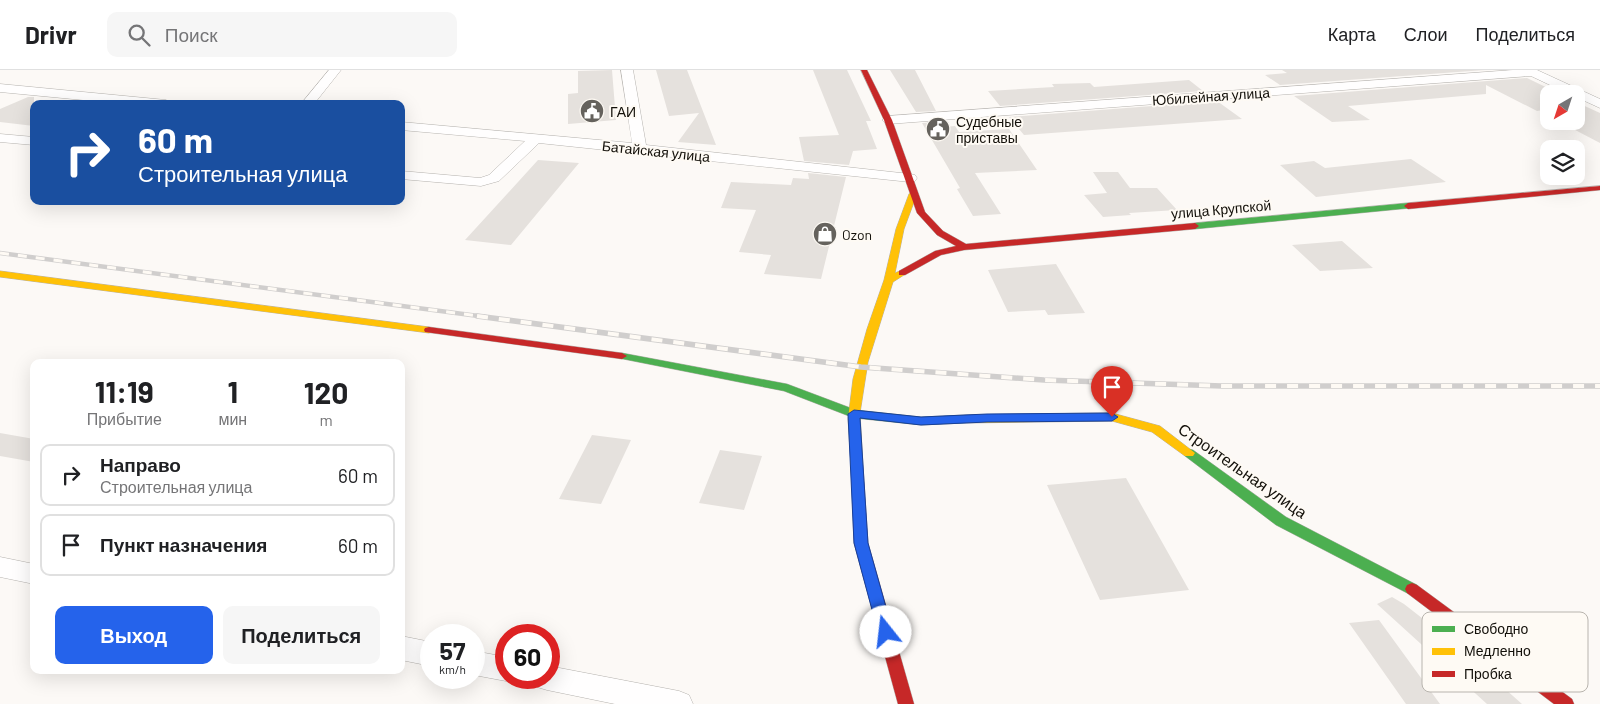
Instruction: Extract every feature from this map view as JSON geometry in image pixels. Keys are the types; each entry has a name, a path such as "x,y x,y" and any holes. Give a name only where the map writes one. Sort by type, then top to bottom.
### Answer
{"main road":[{"path":"864,70 888,120 921,213 940,232 964,247"},
{"name":"улица Крупской","path":"888,280 938,253 964,247 1600,188"},
{"path":"906,704 861,543 854,414 861,367 888,280 900,229 913,194"},
{"name":"Строительная улица","path":"0,274 631,357 787,388 854,414 921,421 987,418 1112,417 1156,429 1281,521 1417,592 1444,612"},
{"name":"Строительная улица","path":"1550,692 1566,704"}],"street":[{"path":"310,100 335,70"},
{"path":"628,70 640,148"},
{"path":"1531,71 1600,104"},
{"name":"Юбилейная улица","path":"888,120 1531,71"},
{"path":"4,90 115,100"},
{"name":"Батайская улица","path":"405,126 640,148 910,178"},
{"path":"0,138 30,141"},
{"path":"405,175 481,182 494,178 535,139"},
{"path":"0,567 30,573"},
{"path":"405,649 420,652"},
{"path":"560,681 679,704"}],"building":[{"path":"612,70 616,120 568,124 568,94 578,93 578,71"},
{"path":"656,70 687,70 716,145 678,142 699,113 669,116"},
{"path":"813,70 847,70 871,121 866,121 877,149 853,151 849,165 804,161 799,137 839,135"},
{"path":"890,70 915,70 936,111 916,112"},
{"path":"1282,70 1485,70 1280,85 1265,75 1287,73"},
{"path":"1527,78 1541,85 1540,110 1537,111 1486,85 1486,94 1348,106 1370,120 1332,122 1294,96"},
{"path":"1189,80 1203,91 1000,106 988,91 1054,87 1052,84 1090,83 1094,87"},
{"path":"28,97 34,97 34,100 30,100 30,126 0,122 0,109"},
{"path":"1217,101 1242,119 1024,135 1009,117"},
{"path":"1585,106 1600,113 1600,143 1575,130 1585,130"},
{"path":"942,122 944,127 955,126 959,132 1009,129 1037,170 975,173 1001,214 973,216 957,189 960,188 922,123"},
{"path":"1411,159 1446,182 1316,197 1280,165 1314,161 1325,168"},
{"path":"538,160 579,163 511,245 465,240"},
{"path":"1093,172 1118,172 1130,188 1157,188 1177,210 1129,213 1131,215 1103,217 1084,195 1107,193"},
{"path":"808,173 846,177 821,279 764,274 771,255 739,252 756,210 721,208 731,182 791,185 793,178 809,179"},
{"path":"1342,241 1373,268 1320,271 1292,245"},
{"path":"1056,264 1085,313 1048,315 1045,310 1008,312 988,270"},
{"path":"0,433 30,438 30,461 0,456"},
{"path":"592,435 631,440 601,504 559,499"},
{"path":"720,450 762,456 744,510 699,503"},
{"path":"1126,478 1189,590 1100,600 1047,485"},
{"path":"1392,597 1422,618 1422,645 1377,604"},
{"path":"1379,620 1422,679 1422,692 1431,692 1440,704 1406,704 1349,623"},
{"path":"1474,692 1508,692 1522,704 1487,704"}],"railway":[{"path":"0,253 486,317"},
{"path":"477,316 861,367 1044,380 1222,386 1600,386"}],"traffic: fast":[{"path":"1195,226 1408,206"},
{"path":"622,356 787,388 854,414 921,421 965,419"},
{"path":"1189,453 1281,521 1412,589"}],"traffic: slow":[{"path":"889,280 900,229 913,194"},
{"path":"857,466 854,413 859,379 872,329 889,280 902,273"},
{"path":"0,274 429,330"},
{"path":"965,419 1112,417 1156,429 1189,453"}],"traffic: jam":[{"path":"864,70 888,120 921,213 940,233 964,247"},
{"path":"1408,206 1600,188"},
{"path":"902,273 938,253 964,247 1195,226"},
{"path":"429,330 622,356"},
{"path":"857,466 861,543 906,704"},
{"path":"1412,589 1443,612"},
{"path":"1550,692 1566,704"}],"place":[{"name":"ГАИ","path":"592,111"},
{"name":"Судебные приставы","path":"938,129"},
{"name":"Ozon","path":"825,234"}],"route":[{"path":"886,632 861,543 854,414 921,421 987,418 1112,417"}]}
